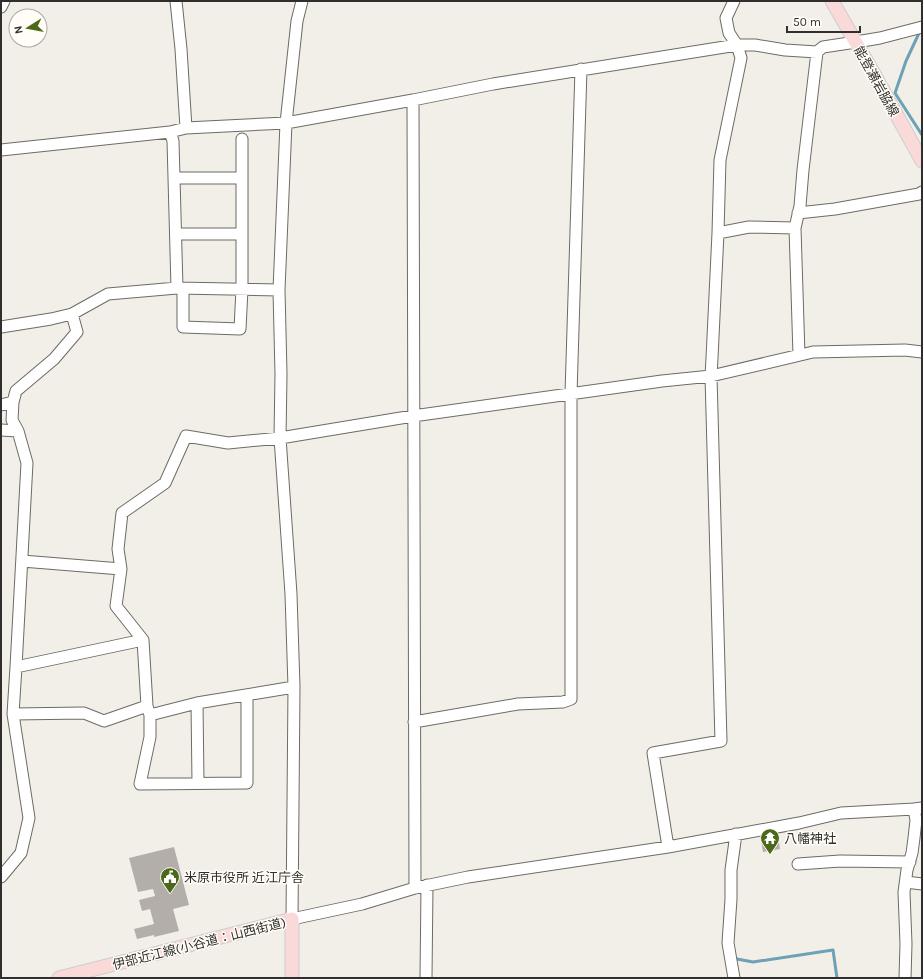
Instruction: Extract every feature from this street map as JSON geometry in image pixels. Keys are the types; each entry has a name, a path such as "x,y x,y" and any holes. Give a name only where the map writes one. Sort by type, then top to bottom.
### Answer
{"main road":[{"name":"能登瀬岩脇線","path":"832,1 922,161"},
{"name":"伊部近江線(小谷道：山西街道)","path":"59,978 292,919"},
{"path":"292,919 292,978"}],"street":[{"path":"1,7 4,1"},
{"path":"176,1 181,49 186,128"},
{"path":"302,1 297,21 286,123 279,290 281,374 280,438 292,594 294,687 292,919 362,904 414,888 468,877 668,847 799,823 841,813 918,809 912,853 904,892 906,944 905,978"},
{"path":"668,847 653,753 721,740 712,376 720,160 741,58 738,46 729,33 726,18 734,1"},
{"path":"1,150 170,132 186,128 286,123 493,84 738,46 755,46 817,52 823,47 880,38 922,27"},
{"path":"799,355 796,228 800,206 817,52"},
{"path":"414,722 518,704 563,702 571,699 571,394 581,70"},
{"path":"413,100 414,888"},
{"path":"170,132 173,141 176,234 183,327 240,329 242,289 242,139"},
{"path":"174,178 242,178"},
{"path":"798,213 835,209 922,192"},
{"path":"718,233 749,227 796,228"},
{"path":"176,234 242,234"},
{"path":"1,327 72,314 108,294 180,288 279,290"},
{"path":"1,877 21,853 29,818 13,714 27,463 18,431 12,420 13,402 16,391 54,359 77,332 72,314"},
{"path":"247,694 247,783 140,784 150,737 143,640 116,606 121,569 118,549 122,513 165,483 186,436 228,443 280,438 413,416 662,381 712,376 813,352 849,350 905,350 922,352"},
{"path":"1,404 13,402"},
{"path":"1,430 18,431"},
{"path":"22,561 121,569"},
{"path":"16,667 143,640"},
{"path":"13,714 84,713 104,721 148,711 294,687"},
{"path":"197,703 198,783"},
{"path":"734,978 728,943 732,899 731,870 736,834"},
{"path":"798,864 840,861 910,862"},
{"path":"906,882 922,884"},
{"path":"426,978 427,885"}],"building":[{"path":"777,830 780,849 763,852 760,833"},
{"name":"米原市役所 近江庁舎","path":"174,847 189,905 173,909 179,931 154,937 154,935 137,939 134,929 154,924 150,909 142,911 139,900 155,896 153,889 138,892 129,858"}],"waterway":[{"path":"920,31 906,61 895,93 922,135"},
{"path":"737,959 753,962 833,950 837,978"}],"place":[{"name":"八幡神社","path":"770,855"},
{"name":"米原市役所 近江庁舎","path":"170,894"}]}
